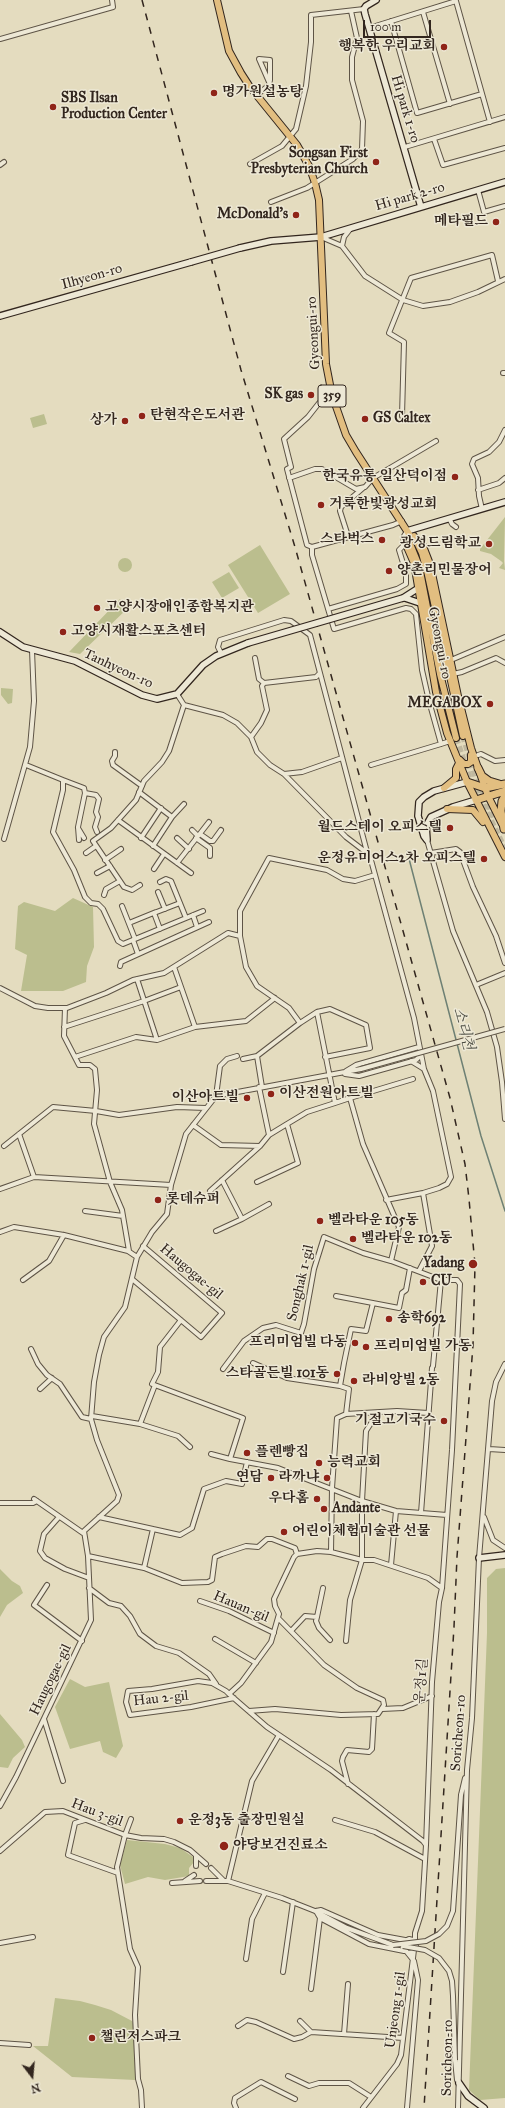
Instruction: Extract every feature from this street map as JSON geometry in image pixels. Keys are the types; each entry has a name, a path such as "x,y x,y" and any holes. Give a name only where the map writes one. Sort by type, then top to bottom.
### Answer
{"highway":[{"path":"478,768 482,776 489,781 505,786"},
{"path":"467,782 485,788 505,786"},
{"path":"476,800 488,796 505,786"},
{"path":"504,830 501,811 502,801 505,796"}],"main road":[{"name":"Gyeongui-ro","path":"217,0 229,51 241,73 257,95 291,136 309,166 315,182 319,200 326,364 332,395 346,434 410,536 419,566 448,708 456,739 458,760 467,782 505,857"},
{"path":"364,9 368,4 376,0"},
{"name":"Hi park 1-ro","path":"364,9 405,147 421,207"},
{"name":"Hi park 2-ro","path":"321,237 505,182"},
{"name":"Ilhyeon-ro","path":"0,316 240,248 271,241 321,237"},
{"path":"410,536 449,518 505,502"},
{"name":"Gyeongui-ro","path":"410,536 408,547 414,563 417,589 436,692 456,739"},
{"name":"Gyeongui-ro","path":"410,536 421,541 430,564 453,674 478,768 488,796 504,830"},
{"path":"177,694 203,665 221,653 248,643 404,598 417,589"},
{"path":"404,598 420,603"},
{"name":"Tanhyeon-ro","path":"0,632 32,650 75,661 150,698 157,699 177,694"},
{"path":"444,788 456,778 458,760 464,764 468,764 471,762 475,753"},
{"path":"427,840 424,836 418,816 419,802 424,797 444,788 467,782"},
{"path":"427,840 428,822 437,814 447,809 476,800"},
{"path":"447,809 473,810 482,819 487,828 493,832"},
{"path":"479,1558 505,1555"},
{"path":"459,2083 471,2099 484,2108"}],"street":[{"path":"0,39 113,7 112,0"},
{"path":"369,28 456,2 490,122"},
{"path":"250,164 282,146 298,126 306,86 312,42 311,15 364,9"},
{"path":"271,202 315,182 353,159 362,149 363,121 352,80 352,57 357,38 351,11"},
{"path":"424,12 450,104"},
{"path":"391,21 417,113 482,94"},
{"path":"257,95 269,85 270,60 259,60 269,82"},
{"path":"405,147 505,117"},
{"path":"434,139 443,165 505,148"},
{"path":"478,190 484,212 505,206"},
{"path":"342,246 344,237 352,227"},
{"path":"321,237 342,246 365,276 403,300 423,306 450,302 478,292 498,281 505,279"},
{"path":"402,416 404,342 389,334 411,278 492,255 498,281"},
{"path":"332,395 319,403 308,417 284,439 291,467 287,469 307,545 312,547 348,536 393,526 402,521"},
{"path":"482,508 478,490 478,478 472,464 474,459 489,452 499,442 505,430"},
{"path":"348,536 340,511 341,507 365,487 373,478 436,441"},
{"path":"289,478 315,469 322,469 356,489 365,487"},
{"path":"478,490 499,483 505,478"},
{"path":"449,518 452,524 456,527"},
{"path":"328,609 397,589 406,584 406,573 399,550 402,546 404,536 410,536"},
{"path":"312,547 312,554 334,629 406,608 412,609 416,614 422,670 441,744"},
{"path":"221,653 218,647 220,640 284,620 291,621 310,635 367,853 375,875 414,1018 420,1055 433,1091 451,1177 444,1186 423,1193 386,1200"},
{"path":"450,660 505,637"},
{"path":"4,839 14,797 26,765 30,747 34,701 32,650"},
{"path":"255,658 259,679 264,683 316,677 320,673"},
{"path":"453,674 462,672 496,658 505,663"},
{"path":"251,737 262,723 267,710 262,686 264,683"},
{"path":"177,694 184,705 223,715 237,723 251,737 257,752 270,765 284,774 341,832 367,853"},
{"path":"140,885 132,890 124,887 93,841 111,828 136,800 142,786 169,751 184,705"},
{"path":"371,765 456,739"},
{"path":"115,752 112,761 113,765 142,786"},
{"path":"475,753 481,754 495,761 505,760"},
{"path":"284,774 302,772 342,758"},
{"path":"26,765 84,788 85,793 78,827 81,839"},
{"path":"63,780 63,790 53,832 74,870 85,897 91,903 98,904 103,909 118,941 123,944 203,911"},
{"path":"139,792 172,817"},
{"path":"85,793 96,795 99,799 96,812 98,817 95,827 97,832"},
{"path":"153,846 172,817 184,804"},
{"path":"141,838 161,808"},
{"path":"118,820 191,873"},
{"path":"177,863 209,822"},
{"path":"192,830 210,848 210,856"},
{"path":"198,836 213,841 221,830"},
{"path":"177,838 189,849"},
{"path":"427,840 453,930 487,1012 497,1047 503,1077 505,1119"},
{"path":"86,853 96,846"},
{"path":"105,860 121,849"},
{"path":"431,853 456,849 460,852 473,887 496,936 505,964"},
{"path":"154,869 164,854"},
{"path":"300,1023 289,1008 257,986 246,967 240,936 240,911 269,858 327,870 343,878 355,880 375,875"},
{"path":"97,873 110,866"},
{"path":"160,882 166,879 171,881 186,918"},
{"path":"104,895 106,889 120,881"},
{"path":"158,892 165,909"},
{"path":"129,923 180,903"},
{"path":"122,906 129,923 138,954"},
{"path":"156,912 160,929"},
{"path":"193,915 197,927"},
{"path":"120,966 121,962 209,922"},
{"path":"0,988 35,1006 65,1008 106,993 137,979 157,975 174,967 228,933 240,936"},
{"path":"174,967 195,1027"},
{"path":"476,984 505,973"},
{"path":"137,979 157,1040"},
{"path":"64,1027 144,1001 181,986"},
{"path":"75,1057 136,1037 157,1040 195,1027 246,1021 275,998"},
{"path":"65,1008 64,1036 79,1065 90,1065 94,1069 97,1090 94,1124 110,1182 122,1210 129,1252"},
{"path":"243,1059 257,1056 317,1012 330,1010 366,1025 370,1048 325,1057"},
{"path":"317,1012 335,1103"},
{"path":"237,1056 227,1059 220,1066 216,1096 260,1087 341,1074 505,1029"},
{"path":"341,1074 356,1065 419,1047"},
{"path":"341,1074 359,1076 416,1060 420,1055"},
{"path":"257,1056 260,1087 269,1135"},
{"path":"411,1061 424,1069"},
{"path":"210,1191 260,1146 269,1135 307,1112 412,1079"},
{"name":"Haugogae-gil","path":"0,1806 44,1719 91,1620 88,1556 83,1533 117,1501 119,1495 97,1440 92,1417 94,1382 98,1354 104,1337 125,1307 137,1257 143,1246 167,1214 171,1185 186,1134 216,1096"},
{"path":"350,1098 363,1144 399,1227 391,1261"},
{"path":"4,1146 53,1107 96,1111 119,1115 177,1107 206,1108"},
{"path":"257,1182 298,1163 287,1124"},
{"path":"193,1125 221,1145 260,1146"},
{"path":"19,1134 34,1177"},
{"path":"0,1189 34,1177 171,1185"},
{"path":"222,1180 242,1219"},
{"path":"419,1271 432,1246 423,1193"},
{"path":"216,1230 242,1219 269,1204"},
{"path":"85,1211 123,1216"},
{"name":"Haugogae-gil","path":"0,1232 14,1227 64,1235 129,1252 137,1257"},
{"path":"22,1280 49,1261 64,1235"},
{"name":"Songhak 1-gil","path":"223,1369 244,1341 263,1328 276,1325 301,1333 314,1269 324,1237 363,1253 391,1261 441,1280 457,1280 460,1284 452,1450 442,1588 439,1602"},
{"name":"Haugogae-gil","path":"132,1279 201,1337 222,1313 143,1246"},
{"path":"336,1296 399,1308 402,1293 406,1290 410,1268"},
{"path":"421,1513 428,1413 441,1280"},
{"path":"340,1386 350,1329 366,1331 373,1303"},
{"path":"181,1320 160,1347 158,1372 152,1384 243,1418 230,1459"},
{"path":"31,1349 38,1364 60,1384 82,1417 109,1418 140,1424 178,1436 190,1447"},
{"path":"253,1363 287,1378 340,1386 349,1389 346,1414"},
{"name":"Soricheon-ro","path":"458,2108 467,1770 472,1718 479,1558 484,1517 493,1389 505,1364"},
{"path":"40,1389 52,1378"},
{"path":"140,1424 155,1385"},
{"path":"346,1641 350,1600 362,1560 362,1501 366,1431 375,1417 375,1413"},
{"path":"331,1552 332,1488 336,1418 346,1414 428,1413"},
{"path":"489,1449 505,1450"},
{"path":"211,1454 278,1468 362,1501 396,1511 447,1515"},
{"path":"99,1517 180,1535 190,1531 204,1489 226,1481 242,1484 247,1462"},
{"path":"0,1503 33,1503 36,1500 83,1533"},
{"path":"391,1565 396,1511"},
{"path":"59,1517 44,1534 40,1551 45,1558 65,1569 89,1578"},
{"path":"484,1517 493,1540 505,1548"},
{"path":"88,1556 144,1568 153,1529"},
{"name":"Hauan-gil","path":"144,1568 182,1582 198,1583 212,1580 215,1557 246,1546 258,1547 267,1540 272,1539 295,1548 297,1554 294,1557 274,1599 278,1618 271,1642 234,1691 229,1694"},
{"path":"297,1554 317,1551 331,1552 362,1560 391,1565 428,1578 442,1588"},
{"path":"47,1585 34,1605 82,1641"},
{"path":"89,1588 109,1603 121,1606 140,1634 156,1646 179,1653 209,1674 218,1686"},
{"path":"323,1588 316,1621 319,1628 330,1640"},
{"name":"Hauan-gil","path":"200,1601 229,1610 274,1633"},
{"name":"운정1길","path":"426,1845 428,1761 439,1602"},
{"path":"291,1630 305,1616 316,1617"},
{"name":"Hauan-gil","path":"278,1618 324,1665 357,1688 383,1700 384,1705 382,1709"},
{"path":"215,1640 256,1663"},
{"name":"Hau 2-gil","path":"234,1698 190,1707 130,1715 126,1702 128,1691 152,1689 198,1681 218,1686 234,1698 279,1735 348,1784 423,1841 426,1845"},
{"path":"249,1711 275,1709 341,1714 378,1714 382,1709 403,1708 432,1696"},
{"path":"348,1784 342,1761 343,1756 347,1750 369,1752 372,1749 374,1714"},
{"path":"44,1719 63,1781"},
{"path":"226,1881 252,1781 279,1735"},
{"path":"393,1945 426,1941 439,1934 447,1926 453,1911 461,1795 467,1770"},
{"name":"Hau 3-gil","path":"0,1851 45,1812 63,1811 125,1835 141,1838 164,1839 183,1846 206,1864"},
{"path":"131,1819 125,1835 117,1867 129,1944 138,1967 135,2015 138,2079 141,2090 142,2108"},
{"path":"85,1820 75,1823 68,1855 118,1873"},
{"path":"334,1820 375,1832 426,1858"},
{"path":"315,1911 320,1918 369,1944 406,1952 414,1950 415,1933 422,1911 426,1845"},
{"path":"196,1856 196,1866"},
{"path":"211,1868 226,1881"},
{"path":"184,1881 194,1875"},
{"path":"206,1880 226,1881 292,1902 315,1911 347,1928 393,1945 425,1950 439,1958 449,1971 452,1982 455,2060 459,2101"},
{"path":"172,1883 200,1881"},
{"path":"246,1959 252,1920 265,1893"},
{"path":"283,1972 292,1902"},
{"path":"315,1911 321,1910 378,1935 407,1939 415,1942"},
{"path":"311,1989 320,1918"},
{"path":"407,2108 418,1980 414,1960 402,1946 407,1939 415,1933"},
{"path":"0,1943 33,1937"},
{"name":"Unjeong 1-gil","path":"363,2108 397,2064 401,2055 414,1960 414,1950"},
{"path":"344,2034 348,1984"},
{"path":"238,2026 247,2020 256,2022 294,2038 302,2037 311,2032 403,2038"},
{"path":"300,2021 311,2032"},
{"path":"0,2044 29,2045"},
{"path":"288,2076 309,2086 319,2083 349,2083 371,2097"},
{"path":"236,2108 234,2103 235,2098 261,2082 295,2099"}],"green space":[{"path":"44,414 47,424 33,428 30,418"},
{"path":"505,517 505,570 499,568 503,563 501,561 491,554 480,551 480,549"},
{"path":"260,545 290,594 258,613 228,565"},
{"path":"125,558 130,560 132,565 130,570 125,572 120,570 118,565 120,560"},
{"path":"229,572 239,588 222,598 212,582"},
{"path":"120,599 128,608 80,654 69,652"},
{"path":"1,688 13,689 12,703 8,704 1,695"},
{"path":"73,898 93,907 94,947 87,966 86,982 63,991 21,991 27,955 15,949 18,906 24,902 55,911"},
{"path":"505,1568 505,2098 480,2100 469,2090 487,1633 487,1578 496,1569"},
{"path":"0,1569 12,1581 20,1586 23,1593 7,1605 0,1617"},
{"path":"70,1679 85,1687 109,1682 123,1746 116,1758 103,1752 100,1741 70,1749 55,1707"},
{"path":"0,1714 22,1740 25,1747 13,1758 8,1768 0,1767"},
{"path":"127,1840 165,1844 180,1848 193,1857 194,1862 189,1868 189,1876 165,1880 148,1877 125,1884 120,1865"},
{"name":"챌린저스파크","path":"55,1998 80,2001 95,2005 111,2010 132,2021 135,2030 135,2080 72,2077 33,2046 48,2046"}],"waterway":[{"name":"소리천","path":"407,851 481,1136 505,1211"}],"tunnel":[{"path":"463,736 476,778 494,817"},
{"path":"456,738 469,776 505,849"}],"railway":[{"path":"142,0 241,370 295,547 450,1098 465,1164 475,1265 473,1345 457,1557 424,2108"}],"place":[{"name":"행복한 우리교회","path":"444,47"},
{"name":"명가원설농탕","path":"214,93"},
{"name":"SBS Ilsan Production Center","path":"53,107"},
{"name":"Songsan First Presbyterian Church","path":"376,162"},
{"name":"McDonald's","path":"296,215"},
{"name":"메타필드","path":"496,222"},
{"name":"SK gas","path":"311,395"},
{"name":"탄현작은도서관","path":"142,416"},
{"name":"GS Caltex","path":"365,419"},
{"name":"상가","path":"125,421"},
{"name":"한국유통 일산덕이점","path":"455,477"},
{"name":"거룩한빛광성교회","path":"321,505"},
{"name":"스타벅스","path":"382,540"},
{"name":"광성드림학교","path":"489,544"},
{"name":"양촌리민물장어","path":"389,571"},
{"name":"고양시장애인종합복지관","path":"97,608"},
{"name":"고양시재활스포츠센터","path":"63,632"},
{"name":"MEGABOX","path":"490,704"},
{"name":"월드스테이 오피스텔","path":"450,828"},
{"name":"운정유미어스2차 오피스텔","path":"484,859"},
{"name":"이산전원아트빌","path":"271,1094"},
{"name":"이산아트빌","path":"247,1098"},
{"name":"롯데슈퍼","path":"158,1200"},
{"name":"벨라타운 105동","path":"320,1221"},
{"name":"벨라타운 102동","path":"353,1239"},
{"name":"Yadang","path":"473,1264"},
{"name":"CU","path":"423,1282"},
{"name":"송학692","path":"389,1319"},
{"name":"프리미엄빌 다동","path":"355,1343"},
{"name":"프리미엄빌 가동","path":"366,1347"},
{"name":"스타골든빌 101동","path":"337,1374"},
{"name":"라비앙빌 2동","path":"354,1381"},
{"name":"기절고기국수","path":"444,1421"},
{"name":"플렌빵집","path":"247,1453"},
{"name":"능력교회","path":"319,1463"},
{"name":"연담","path":"271,1478"},
{"name":"라까냐","path":"327,1478"},
{"name":"우다홈","path":"317,1499"},
{"name":"Andante","path":"324,1509"},
{"name":"어린이체험미술관 선물","path":"284,1532"},
{"name":"운정3동 출장민원실","path":"180,1821"},
{"name":"야당보건진료소","path":"224,1846"},
{"name":"챌린저스파크","path":"92,2038"}]}
